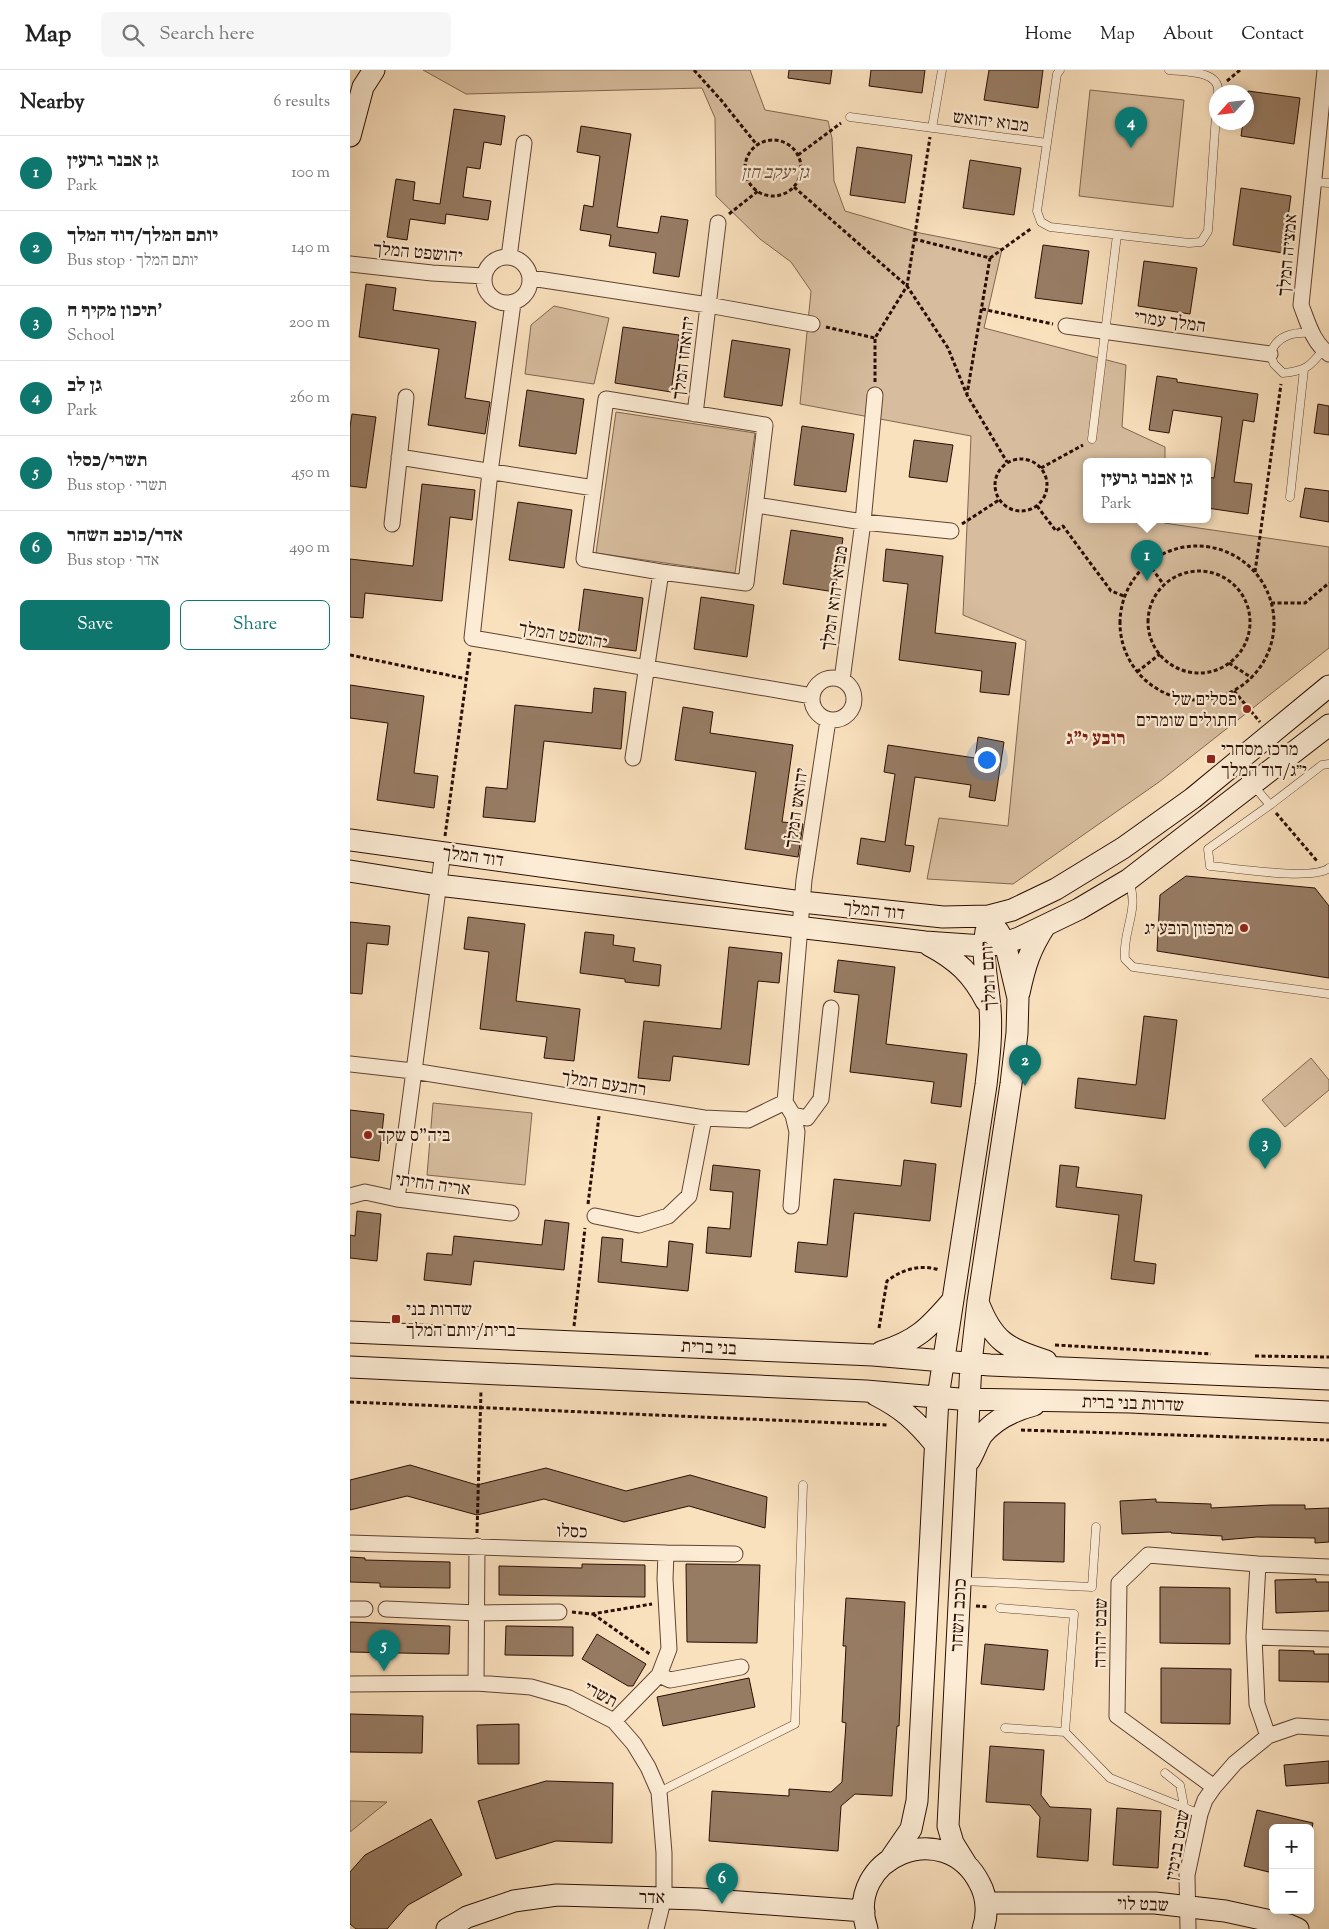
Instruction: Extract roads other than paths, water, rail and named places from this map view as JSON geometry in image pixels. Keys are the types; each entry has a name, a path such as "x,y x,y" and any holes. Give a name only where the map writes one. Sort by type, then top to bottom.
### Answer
{"street":[{"name":"אמציה המלך","path":"1325,70 1301,306 1311,332 1326,352"},
{"path":"350,136 363,80"},
{"path":"490,472 513,303 521,300 527,294 531,278 524,264 517,259 509,257 524,144"},
{"name":"יהואחז המלך","path":"718,223 695,414 765,425 756,505"},
{"name":"יהושפט המלך","path":"509,257 495,260 488,265 484,276 486,292 491,298 505,304 513,303"},
{"name":"יהושפט המלך","path":"350,264 432,273 484,276"},
{"name":"יהואחז המלך","path":"531,278 708,305 812,324"},
{"name":"המלך עמרי","path":"1066,326 1270,354"},
{"name":"מבוא יהוא המלך","path":"842,680 864,522 875,395"},
{"path":"392,524 406,397"},
{"path":"695,414 606,399 584,559 661,572 746,583 756,505 864,522 951,531"},
{"path":"399,457 594,488"},
{"name":"יהושפט המלך","path":"490,472 472,638 812,696"},
{"path":"633,758 661,572"},
{"path":"835,678 842,680 851,688 854,695 854,703 847,716 836,721 828,720 815,711 812,696 823,680 835,678"},
{"name":"דוד המלך","path":"350,840 802,902 943,917 989,916 1012,910 1056,889 1123,848 1193,798 1329,686"},
{"name":"יהואש המלך","path":"802,902 828,720"},
{"name":"דוד המלך","path":"350,870 438,885 925,942 983,946 1005,943 1045,926 1128,880 1329,725"},
{"path":"397,1199 443,852"},
{"path":"792,1206 797,1132 789,1108 802,902"},
{"name":"יותם המלך","path":"971,1363 978,1302 1013,1073 1017,1033 1018,998 1005,943 989,916"},
{"name":"יותם המלך","path":"938,1397 986,1085 991,1039 990,1009 983,946 989,916"},
{"path":"1018,998 1028,958 1033,945 1045,926"},
{"path":"925,942 945,953 976,981 990,1009"},
{"name":"רחבעם המלך","path":"350,1064 413,1071 704,1118 748,1120 789,1108 807,1118 821,1099 831,1008"},
{"path":"595,1216 639,1225 668,1216 689,1196 704,1118"},
{"name":"אריה החיתי","path":"350,1196 364,1192 397,1199 511,1213"},
{"path":"873,1355 902,1346 921,1334 952,1301"},
{"path":"978,1302 985,1320 1004,1344 1023,1353 1068,1368"},
{"name":"בני ברית","path":"350,1332 873,1355 1068,1368"},
{"name":"כוכב השחר","path":"971,1363 948,1826 953,1843 983,1888 986,1903"},
{"name":"בני ברית","path":"350,1367 866,1391 938,1397"},
{"name":"שדרות בני ברית","path":"1068,1368 1329,1379"},
{"path":"866,1391 892,1403 912,1417 935,1444"},
{"name":"כוכב השחר","path":"892,1858 911,1829 917,1801 938,1397"},
{"name":"שדרות בני ברית","path":"938,1397 1131,1402 1329,1412"},
{"path":"966,1468 982,1436 993,1426 1017,1410 1051,1401"},
{"name":"כסלו","path":"350,1543 735,1554"},
{"path":"476,1683 477,1546"},
{"path":"614,1721 661,1669 669,1649 666,1602 666,1553"},
{"name":"שבט יהודה","path":"1214,1787 1118,1716 1119,1583 1148,1554 1258,1564 1329,1567"},
{"path":"1258,1564 1254,1637 1257,1704 1268,1736"},
{"path":"386,1609 477,1613 559,1612"},
{"path":"1254,1637 1329,1639"},
{"path":"661,1669 670,1680 742,1667"},
{"name":"תשרי","path":"350,1684 476,1683 531,1687 569,1698 614,1721 634,1744 648,1767 659,1792 664,1853 664,1897 656,1929"},
{"name":"שבט בנימין","path":"1188,1929 1187,1875 1200,1814 1205,1800 1214,1787 1235,1763 1268,1736 1296,1726 1329,1728"},
{"path":"866,1920 867,1890 876,1872 892,1858 910,1850 930,1848 949,1853 966,1864"},
{"name":"אדר","path":"447,1929 467,1918 514,1901 556,1895 664,1897 866,1920"},
{"path":"983,1929 986,1903"},
{"name":"שבט לוי","path":"986,1903 1155,1903 1257,1918 1298,1929"}],"lane":[{"name":"מבוא יהואש","path":"932,128 942,70"},
{"name":"מבוא יהואש","path":"1060,70 1057,74 1037,211 1041,222 1050,228 1117,235"},
{"path":"1169,70 1205,74 1213,79 1216,85"},
{"name":"מבוא יהואש","path":"850,117 1047,143"},
{"path":"1092,439 1117,235 1189,243 1201,242 1208,231 1215,130"},
{"path":"1313,182 1329,183"},
{"path":"1311,332 1298,332 1282,337 1273,346 1270,354 1274,364 1283,373 1304,370 1326,352"},
{"path":"1290,497 1304,370"},
{"path":"1234,764 1270,805"},
{"path":"1327,869 1308,874 1210,866 1208,849 1322,765 1329,764"},
{"path":"1128,880 1134,902 1124,948 1125,959 1133,967 1329,994"},
{"path":"659,1792 795,1724 803,1485"},
{"path":"960,1581 1092,1588 1096,1526"},
{"path":"1000,1608 1074,1614 1065,1732"},
{"path":"1005,1728 1065,1732 1110,1778 1200,1814"},
{"path":"1165,1773 1180,1785 1184,1806"}],"place":[{"name":"גן לב","path":"1131,148"},
{"name":"גן אבנר גרעין","path":"1147,581"},
{"name":"פסלים של חתולים שומרים","path":"1247,709"},
{"name":"מרכז מסחרי י״ג/דוד המלך","path":"1211,759"},
{"name":"מרכזון רובע יג","path":"1244,928"},
{"name":"יותם המלך/דוד המלך","path":"1025,1086"},
{"name":"ביה\"ס שקד","path":"368,1135"},
{"name":"תיכון מקיף ח'","path":"1265,1169"},
{"name":"שדרות בני ברית/יותם המלך","path":"396,1319"},
{"name":"תשרי/כסלו","path":"384,1671"},
{"name":"אדר/כוכב השחר","path":"722,1904"}],"district":[{"name":"רובע י\"ג","path":"1096,737"}],"park label":[{"name":"גן יעקב חזן","path":"775,172"}]}
